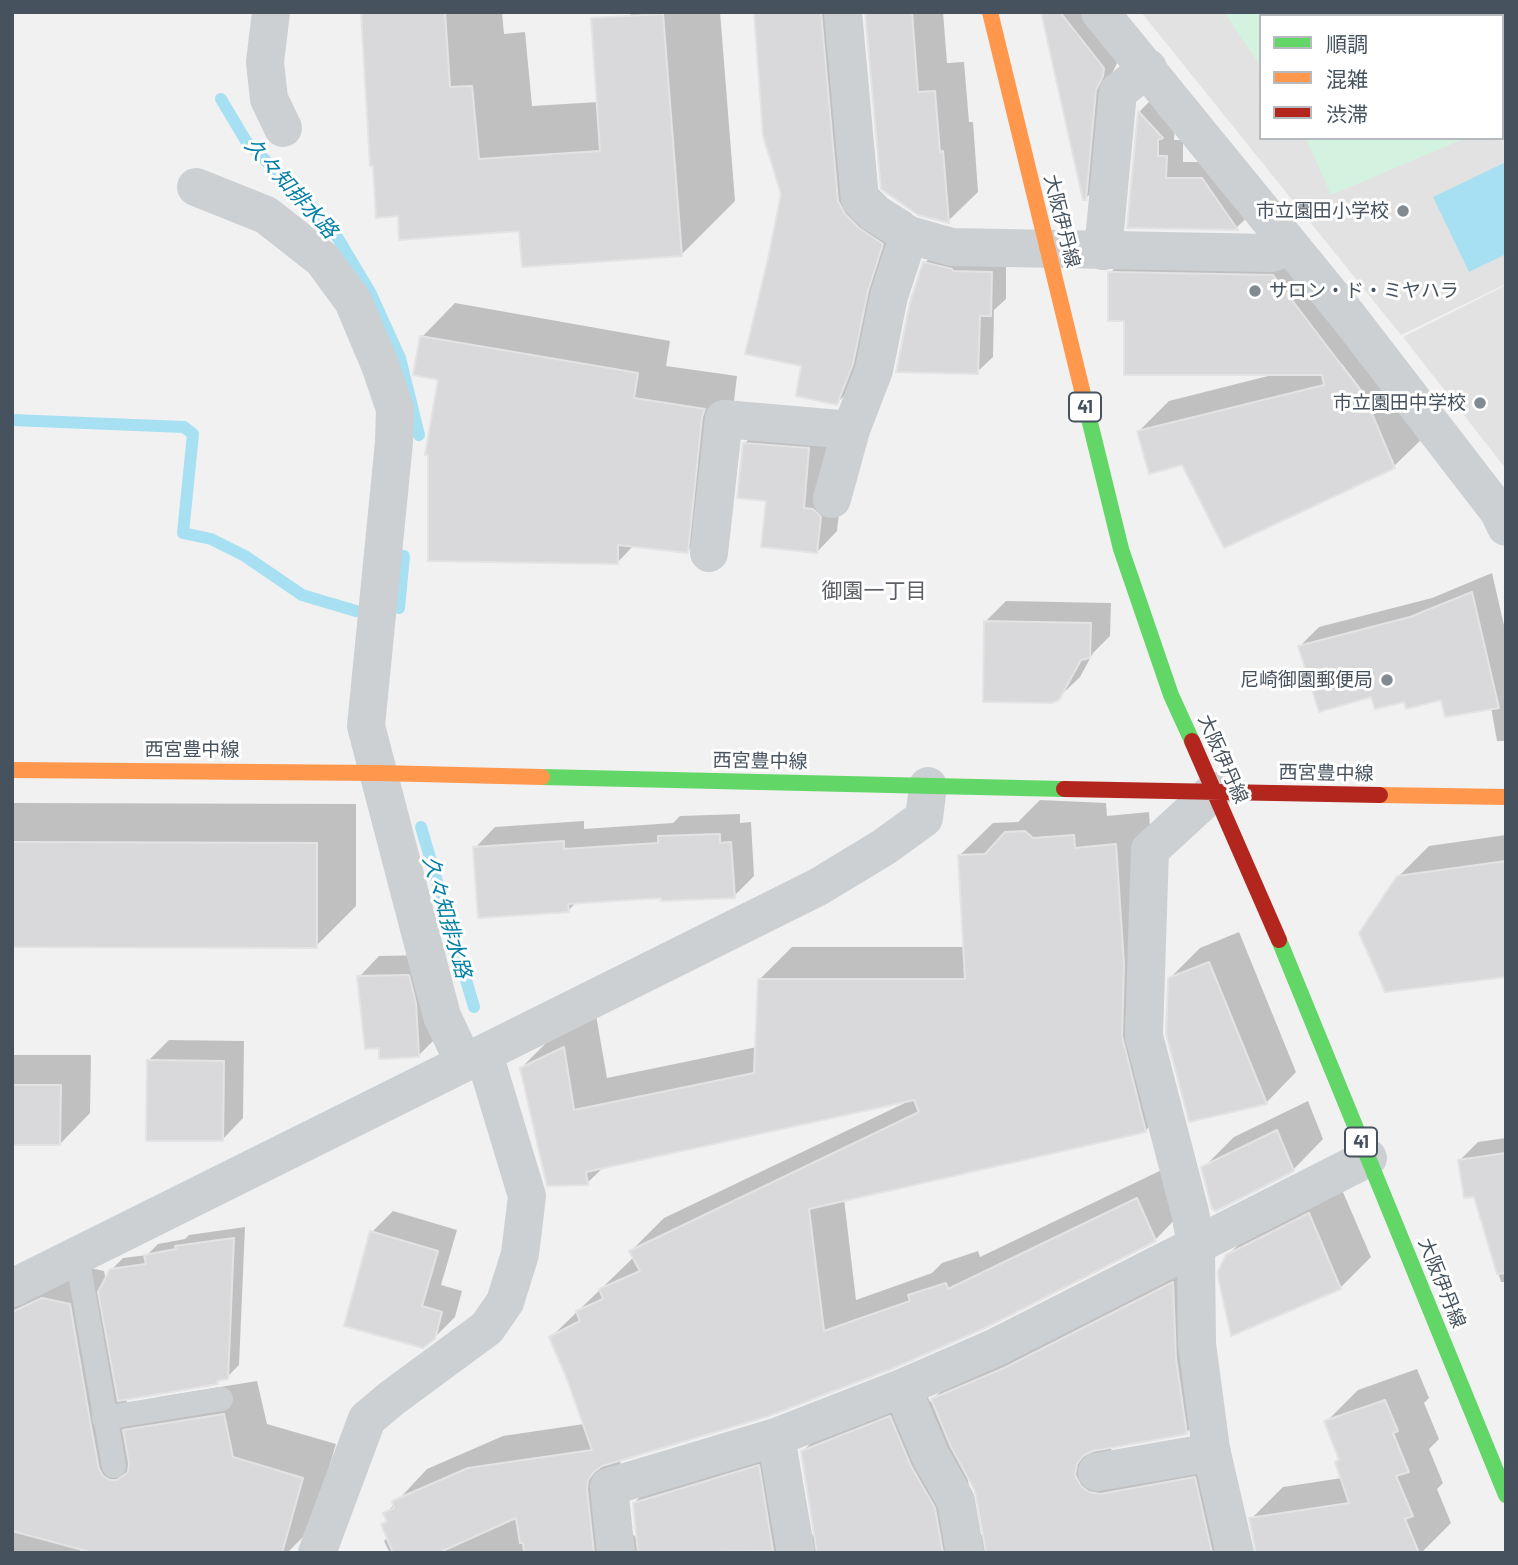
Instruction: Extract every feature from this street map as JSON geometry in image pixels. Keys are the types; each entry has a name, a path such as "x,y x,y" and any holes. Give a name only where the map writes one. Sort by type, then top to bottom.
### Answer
{"main road":[{"name":"大阪伊丹線","path":"989,12 1121,549 1171,695 1257,886 1506,1495"},
{"name":"西宮豊中線","path":"12,770 379,773 1506,797"}],"street":[{"path":"271,12 265,62 269,99 283,128"},
{"path":"843,12 860,199 874,212 909,235 952,247 1047,250 1272,253 1289,246"},
{"path":"1100,12 1348,316 1499,512 1506,527"},
{"path":"1103,251 1118,92 1148,68"},
{"path":"195,187 266,215 322,259 353,301 395,409 366,726 442,1016 474,1059 527,1196 520,1254 505,1302 487,1328 392,1398 368,1419 317,1553"},
{"path":"832,499 851,429 874,370 889,296 909,235"},
{"path":"709,553 724,419 851,429"},
{"path":"12,1288 818,887 884,847 924,818 928,786"},
{"path":"1214,791 1150,850 1144,1036 1190,1212 1196,1246 1197,1344 1212,1452 1235,1553"},
{"path":"616,1553 609,1487 776,1437 902,1388 994,1348 1368,1158"},
{"path":"902,1388 931,1457 956,1501 965,1553"},
{"path":"776,1437 796,1553"},
{"path":"1097,1472 1212,1452"}],"lane":[{"path":"77,1256 114,1466"},
{"path":"104,1418 221,1399"}],"shaded area":[{"name":"市立園田小学校","path":"1141,12 1506,12 1506,284 1401,335"},
{"name":"市立園田中学校","path":"1506,285 1506,469 1403,337"}],"green space":[{"path":"1224,12 1506,12 1506,121 1504,122 1504,14 1259,14 1259,64"},
{"path":"1307,140 1461,140 1331,195"}],"water":[{"path":"1506,162 1506,254 1469,272 1433,197"}],"building":[{"path":"361,12 445,12 450,87 472,86 479,159 600,151 591,18 663,14 682,256 522,267 519,231 399,240 398,216 376,218 373,166 370,166"},
{"path":"754,12 821,12 838,201 845,214 859,228 883,244 868,291 853,364 837,405 796,396 801,366 745,354 781,194 763,136"},
{"path":"865,12 912,12 918,92 935,91 949,223 918,215 881,189"},
{"path":"1041,12 1060,12 1104,68 1096,90 1086,200 1083,200"},
{"path":"1138,111 1163,138 1158,140 1158,156 1167,156 1166,178 1202,178 1238,230 1127,228"},
{"path":"923,262 953,271 992,272 991,316 980,316 978,374 896,372 910,302"},
{"path":"1108,272 1273,275 1364,395 1395,468 1224,548 1182,465 1149,474 1137,431 1324,385 1322,375 1124,375 1124,321 1108,321"},
{"path":"420,336 638,373 634,398 705,409 688,553 618,545 618,564 428,561 428,455 425,455 438,380 413,375"},
{"path":"743,443 809,448 804,508 813,509 821,517 817,553 761,547 766,501 737,498"},
{"path":"1472,592 1499,708 1445,717 1441,700 1406,709 1404,702 1375,709 1371,697 1319,712 1298,646 1410,617"},
{"path":"984,621 1091,623 1090,658 1081,660 1059,700 1052,703 983,702"},
{"path":"1025,831 1033,838 1074,835 1075,848 1116,844 1124,964 1122,1036 1146,1132 809,1209 824,1331 910,1301 908,1295 946,1283 948,1289 1137,1198 1156,1241 985,1328 894,1368 769,1416 602,1466 588,1480 587,1489 594,1553 524,1553 516,1518 438,1553 393,1553 381,1524 387,1522 383,1513 394,1508 392,1501 468,1468 592,1450 549,1337 580,1321 576,1311 603,1299 599,1289 640,1271 629,1251 919,1112 914,1100 586,1172 588,1185 547,1186 520,1068 564,1047 574,1110 754,1073 758,979 965,979 958,855 985,854 1005,832"},
{"path":"720,834 720,843 731,842 735,898 661,901 661,898 568,904 569,912 478,918 473,847 564,841 564,849 658,843 658,836"},
{"path":"12,842 317,843 317,948 12,947"},
{"path":"1506,861 1506,977 1385,992 1359,933 1397,876"},
{"path":"1209,962 1267,1104 1189,1122 1166,1034 1168,978"},
{"path":"409,975 416,1003 419,1057 379,1059 379,1048 365,1049 357,976"},
{"path":"147,1060 224,1061 223,1141 146,1141"},
{"path":"12,1085 61,1085 60,1145 12,1145"},
{"path":"1277,1130 1294,1171 1216,1211 1212,1209 1201,1167"},
{"path":"1506,1153 1506,1273 1497,1274 1474,1197 1464,1198 1458,1160"},
{"path":"1309,1213 1341,1289 1231,1336 1218,1277 1226,1255"},
{"path":"370,1231 438,1251 422,1306 442,1312 435,1339 423,1348 344,1326"},
{"path":"234,1238 228,1379 217,1381 218,1384 118,1401 98,1292 110,1269 146,1264 144,1255 176,1249 175,1246"},
{"path":"1173,1282 1176,1359 1187,1434 1093,1451 1083,1456 1077,1464 1075,1475 1081,1486 1089,1492 1100,1494 1195,1477 1212,1553 986,1553 975,1491 951,1447 931,1399 1004,1368"},
{"path":"42,1298 70,1304 99,1469 103,1476 117,1480 128,1472 123,1430 224,1414 233,1457 303,1478 282,1553 94,1553 12,1531 12,1312"},
{"path":"1385,1400 1398,1431 1393,1433 1409,1472 1396,1476 1413,1516 1405,1519 1419,1553 1256,1553 1249,1518 1349,1503 1335,1462 1339,1460 1324,1421"},
{"path":"890,1416 911,1466 935,1508 943,1553 817,1553 801,1451"},
{"path":"759,1465 773,1551 638,1553 633,1503"}],"waterway":[{"name":"久々知排水路","path":"221,99 246,141 330,225 370,292 400,358 419,435"},
{"path":"12,420 184,427 193,434 183,533 211,539 245,556 302,595 356,611"},
{"name":"久々知排水路","path":"399,608 404,556"},
{"name":"久々知排水路","path":"421,827 474,1007"}],"traffic: fast":[{"path":"1082,390 1121,549 1171,695 1192,741"},
{"path":"542,777 1064,789"},
{"path":"1279,940 1506,1495"}],"traffic: slow":[{"path":"990,12 1082,390"},
{"path":"12,770 542,777"},
{"path":"1380,795 1506,797"}],"traffic: jam":[{"path":"1192,741 1279,940"},
{"path":"1064,789 1380,795"}],"place":[{"name":"市立園田小学校","path":"1403,211"},
{"name":"サロン・ド・ミヤハラ","path":"1255,291"},
{"name":"市立園田中学校","path":"1480,403"},
{"name":"尼崎御園郵便局","path":"1387,680"}],"district":[{"name":"御園一丁目","path":"874,591"}]}
